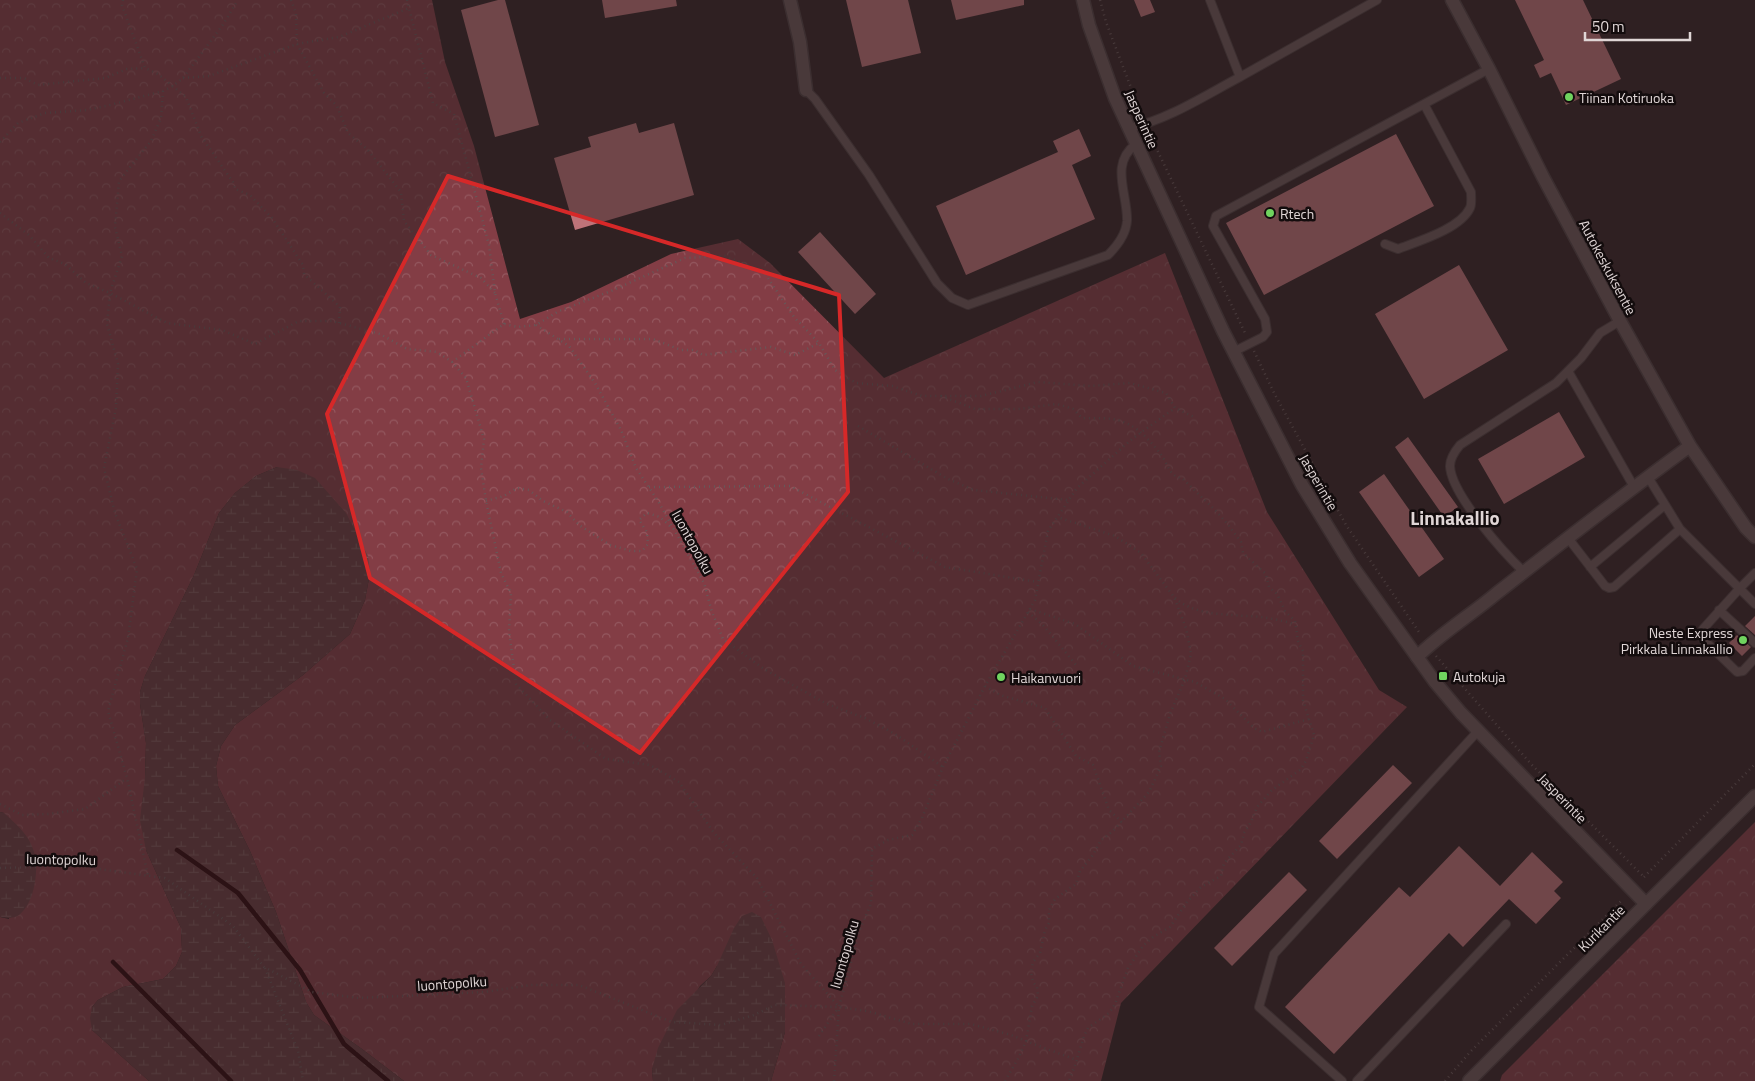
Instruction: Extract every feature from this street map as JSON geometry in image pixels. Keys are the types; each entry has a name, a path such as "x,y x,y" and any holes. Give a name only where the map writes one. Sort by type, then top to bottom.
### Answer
{"street":[{"path":"790,0 800,42 806,90"},
{"name":"Jasperintie","path":"1083,0 1089,25 1115,98 1233,352 1302,485 1350,564 1435,682 1478,731 1631,891 1646,904"},
{"name":"Autokeskuksentie","path":"1452,0 1543,177 1690,446 1746,528 1755,537"},
{"path":"1417,657 1428,646 1690,446"},
{"name":"Kurikantie","path":"1469,1081 1755,796"}],"lane":[{"path":"1210,0 1240,77"},
{"path":"1130,128 1145,125 1177,111 1377,0"},
{"path":"1233,352 1263,337 1266,332 1265,319 1213,226 1216,216 1489,69"},
{"path":"806,90 816,100 869,174 937,283 952,298 968,305 1108,255 1124,236 1127,221 1121,168 1128,150 1136,144"},
{"path":"1385,244 1398,249 1428,238 1462,220 1471,206 1471,192 1424,104"},
{"path":"1524,572 1502,550 1466,503 1454,481 1450,465 1452,456 1460,445 1556,383 1582,358 1600,333 1620,321"},
{"path":"1568,371 1634,487"},
{"path":"1648,477 1680,529 1755,604"},
{"path":"1590,567 1665,505"},
{"path":"1568,538 1605,586 1609,588 1614,587 1680,529"},
{"path":"1755,573 1719,610 1703,628 1701,633 1703,639 1738,672 1743,671 1755,658"},
{"path":"1719,610 1755,643"},
{"path":"1342,1081 1259,1007 1274,954 1478,731"},
{"path":"1357,1081 1506,924"}],"path":[{"path":"123,0 122,6 145,68"},
{"path":"0,140 18,124 45,113 87,110 163,91 173,86 183,78 222,26 238,0"},
{"path":"291,0 296,13 297,44 324,93 337,106 348,133 367,149 401,192 404,221 431,255 481,278 495,293"},
{"path":"407,0 432,102 454,114 489,245 495,293 504,324"},
{"path":"1100,0 1106,22 1145,125 1273,391 1346,526 1428,646 1532,764 1644,877 1755,764"},
{"path":"183,78 209,76 297,44 340,37 409,8"},
{"path":"0,78 24,78 38,85 105,78 127,69 145,68 158,74 186,97 201,136 233,182 235,189 250,195 272,218 303,265 304,274 340,306 339,323"},
{"path":"148,876 127,778 108,711 128,638 137,569 116,514 104,468 116,408 118,373 118,364 107,324 110,294 122,256 114,227 119,180 151,141 161,118 163,91"},
{"path":"0,213 29,235 49,258 65,264 86,282 167,323 222,330 255,344 299,321 332,321 380,334 407,350 437,352 452,362 466,378 484,439 481,468 486,501 500,573 511,593 509,631 516,684 550,720 606,760 650,765 679,782 714,833 757,878 802,964 839,1007 867,1011 912,1024 971,1024 1012,1035 1077,1060"},
{"path":"452,362 504,324 518,326 536,325 559,311 611,291 685,258 725,256 764,272 794,317 819,343 836,370 856,383 892,386 922,396 981,396 1038,382 1091,386 1130,383 1166,393 1175,408 1194,417"},
{"name":"luontopolku","path":"0,868 77,866 165,878 233,926 264,967 312,992 359,998 484,992 531,985 579,985 672,1022 721,1025 754,1015 775,1005 839,1007 860,929 871,904 872,849 888,840 912,835 922,818 943,768 895,734 865,718 827,704 764,668 723,638 712,612 704,583 649,487 636,468 620,430 594,383 569,346 536,325"},
{"path":"558,339 653,339 681,350 694,350 703,355 770,347 795,355 819,343"},
{"path":"940,396 975,409 1018,409 1057,404 1073,409 1082,418 1110,418 1128,424 1140,433 1162,457 1168,470 1177,477 1182,478 1194,492 1217,512 1241,542 1243,553 1266,574 1269,587 1277,594 1285,611 1295,621 1298,641 1302,651 1303,700 1314,735 1306,761 1300,770 1272,790 1257,807 1251,822 1244,832 1241,845 1224,863 1220,876 1201,887 1187,902 1170,927 1153,936 1143,946 1128,968 1115,1004 1109,1014 1088,1028 1069,1081"},
{"path":"943,768 985,686 1035,600 1048,531 1076,488 1140,433 1175,408"},
{"path":"858,426 948,479 974,490 1068,500"},
{"path":"649,487 790,486 945,567 1038,582"},
{"path":"486,501 504,496 516,488 529,490 543,501 567,512 579,525 610,545 631,551 642,551 648,544 647,532 639,520 647,513 660,517 674,530"},
{"path":"1005,1081 1026,1041 1032,1006 1038,996 1037,987 1033,982 1031,972 1033,962 1040,953 1045,930 1049,923 1048,910 1054,899 1076,884 1080,871 1093,856 1101,840 1122,822 1149,792 1161,766 1159,752 1170,714 1186,679 1191,654 1186,628 1174,598 1140,553 1115,536 1057,518"},
{"path":"1174,598 1183,604 1210,613 1272,619 1296,624"},
{"path":"1029,610 1075,624 1133,666 1195,682 1225,699 1254,728 1262,732 1309,719"},
{"path":"1029,610 1076,665"},
{"path":"985,686 1000,694 1045,708 1076,756 1093,765 1109,810 1122,822"},
{"path":"0,804 22,815 85,809 127,778"},
{"path":"1445,1081 1471,1051 1631,891"},
{"path":"264,967 298,1051 303,1081"},
{"path":"819,1036 839,1007"},
{"path":"834,1081 839,1007"}],"highlighted area":[{"path":"448,176 839,295 848,492 640,753 370,578 327,414"}],"green space":[{"path":"0,0 432,0 445,62 474,146 520,319 571,302 671,254 738,239 770,263 884,378 1165,253 1267,512 1379,690 1407,707 1121,1003 1101,1081 771,1081 785,1032 717,966 711,976 700,986 652,1069 653,1081 404,1081 314,1015 306,1002 276,912 250,851 218,786 216,766 221,746 235,725 303,675 350,634 365,600 370,573 277,467 256,476 235,493 219,513 194,575 145,676 140,692 146,743 146,850 181,928 182,952 176,966 163,979 123,987 98,1000 92,1007 92,1030 149,1081 0,1081 0,917 9,919 4,813 0,812"},
{"path":"277,467 297,470 315,478 346,513 368,556 370,573 365,600 350,634 303,675 235,725 221,746 216,766 218,786 250,851 276,912 306,1002 314,1015 404,1081 149,1081 92,1030 90,1018 92,1007 98,1000 123,987 163,979 176,966 182,952 181,928 146,850 140,820 145,777 146,743 140,692 145,676 194,575 219,513 235,493 256,476"},
{"path":"0,812 4,813 25,834 33,849 36,865 35,884 29,902 19,915 12,918 0,917"},
{"path":"1755,822 1755,1081 1500,1081 1502,1075"},
{"path":"752,912 761,917 772,940 785,983 785,1032 771,1081 653,1081 652,1069 658,1048 677,1010 711,976 734,928 742,916"}],"building":[{"path":"498,0 505,0 539,125 495,137 461,10"},
{"path":"602,0 676,0 677,6 605,18"},
{"path":"846,0 908,0 921,53 862,67"},
{"path":"951,0 1024,0 1024,5 956,20"},
{"path":"1134,0 1150,0 1155,12 1141,17"},
{"path":"1515,0 1583,0 1621,79 1566,105 1551,73 1540,78 1534,65 1544,60"},
{"path":"636,123 639,133 674,123 694,195 575,230 554,158 591,147 588,137"},
{"path":"1079,129 1091,156 1072,165 1095,219 966,275 936,206 1058,152 1053,141"},
{"path":"1396,134 1434,206 1264,295 1226,223"},
{"path":"820,232 876,294 855,314 798,252"},
{"path":"1459,265 1508,350 1424,399 1375,314"},
{"path":"1559,412 1585,457 1504,504 1478,459"},
{"path":"1408,437 1458,507 1444,517 1395,447"},
{"path":"1384,474 1444,559 1419,577 1359,492"},
{"path":"1755,616 1755,635 1745,626"},
{"path":"1737,635 1751,647 1742,656 1729,643"},
{"path":"1393,765 1412,783 1337,859 1319,841"},
{"path":"1459,846 1500,886 1532,852 1563,882 1554,891 1561,898 1536,924 1509,899 1463,947 1449,933 1334,1054 1285,1007 1399,887 1410,897"},
{"path":"1289,872 1307,890 1232,966 1214,948"}],"waterway":[{"path":"177,850 238,893 300,970 344,1044 388,1081"},
{"path":"113,962 231,1081"}],"place":[{"name":"Tiinan Kotiruoka","path":"1569,97"},
{"name":"Rtech","path":"1270,213"},
{"name":"Neste Express Pirkkala Linnakallio","path":"1743,640"},
{"name":"Autokuja","path":"1443,676"},
{"name":"Haikanvuori","path":"1001,677"}],"district":[{"name":"Linnakallio","path":"1455,517"}]}
